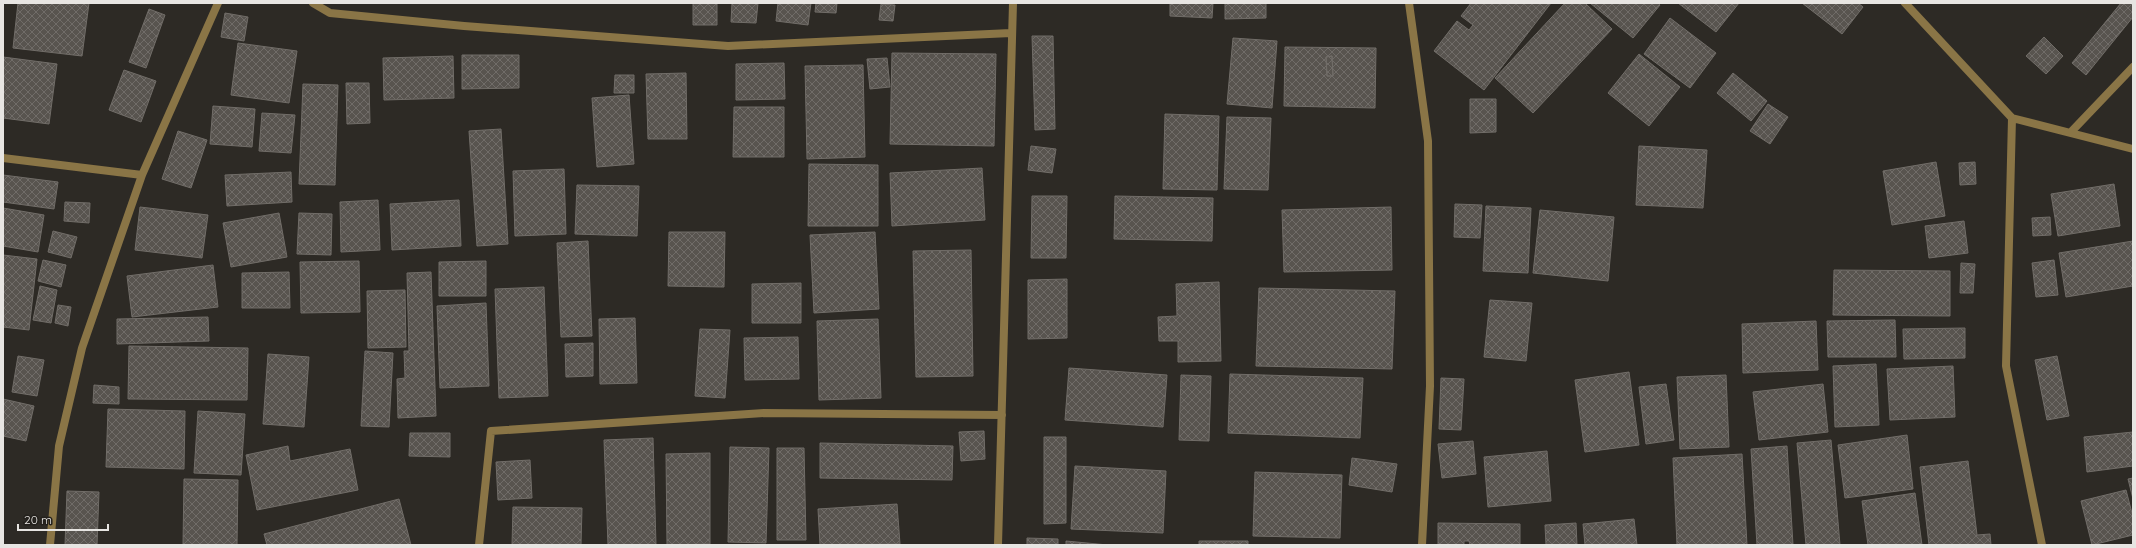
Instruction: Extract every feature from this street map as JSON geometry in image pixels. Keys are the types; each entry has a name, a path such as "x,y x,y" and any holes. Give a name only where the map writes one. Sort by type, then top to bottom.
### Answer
{"street":[{"path":"50,545 59,446 82,348 142,176 218,3"},
{"path":"313,3 330,13 464,26 728,46 1012,33"},
{"path":"998,545 1013,3"},
{"path":"1409,3 1428,141 1430,386 1422,545"},
{"path":"1905,3 2012,118 2133,149"},
{"path":"2071,132 2133,67"},
{"path":"2012,118 2006,366 2042,545"},
{"path":"3,158 142,176"},
{"path":"479,545 491,431 764,412 1002,415"}],"building":[{"path":"18,3 89,3 82,56 13,48"},
{"path":"693,3 717,3 717,25 693,25"},
{"path":"732,3 758,3 756,23 731,22"},
{"path":"778,3 811,3 808,25 776,21"},
{"path":"816,3 837,3 836,13 815,12"},
{"path":"1170,3 1213,3 1212,18 1170,16"},
{"path":"1225,3 1266,3 1266,18 1225,19"},
{"path":"1471,3 1551,3 1484,90 1434,51 1457,21 1469,30 1473,25 1461,16"},
{"path":"1565,3 1585,3 1612,29 1533,113 1495,78"},
{"path":"1590,3 1658,3 1660,5 1633,38"},
{"path":"1678,3 1739,3 1716,32"},
{"path":"1802,3 1858,3 1863,7 1842,34"},
{"path":"2121,3 2133,3 2133,17 2086,75 2072,63"},
{"path":"881,4 895,5 893,21 879,20"},
{"path":"149,9 165,15 146,68 129,62"},
{"path":"225,13 248,17 244,41 221,37"},
{"path":"1670,18 1716,53 1690,88 1644,54"},
{"path":"1032,36 1053,36 1055,129 1035,130"},
{"path":"2044,37 2063,56 2046,74 2026,56"},
{"path":"1233,38 1277,41 1272,108 1227,104"},
{"path":"238,43 297,51 289,103 231,95"},
{"path":"1285,47 1376,48 1375,108 1284,106","holes":["1332,56 1333,76 1327,76 1326,57"]},
{"path":"892,53 996,54 994,146 890,144"},
{"path":"1639,54 1680,87 1649,126 1608,93"},
{"path":"462,55 519,55 519,88 462,89"},
{"path":"453,56 454,98 384,100 383,58"},
{"path":"1332,56 1333,76 1327,76 1326,57"},
{"path":"3,57 57,64 49,124 3,118"},
{"path":"887,58 890,87 870,89 867,59"},
{"path":"784,63 785,99 736,100 736,64"},
{"path":"863,65 865,157 807,159 805,66"},
{"path":"124,70 156,81 141,122 109,110"},
{"path":"686,73 687,139 648,139 646,74"},
{"path":"1733,73 1767,101 1751,121 1717,93"},
{"path":"615,75 634,75 634,93 614,93"},
{"path":"346,83 369,83 370,123 347,124"},
{"path":"303,84 338,85 335,185 299,184"},
{"path":"629,95 634,164 597,167 592,98"},
{"path":"1470,99 1496,99 1496,132 1470,133"},
{"path":"1768,104 1788,117 1770,144 1750,131"},
{"path":"213,106 255,109 252,147 210,144"},
{"path":"734,107 784,107 784,157 733,157"},
{"path":"262,113 295,115 291,153 259,151"},
{"path":"1165,114 1219,116 1217,190 1163,189"},
{"path":"1227,117 1271,118 1268,190 1224,189"},
{"path":"501,129 508,244 477,246 469,131"},
{"path":"178,131 207,140 191,188 162,179"},
{"path":"1031,146 1056,149 1052,173 1028,170"},
{"path":"1639,146 1707,150 1703,208 1636,205"},
{"path":"1936,162 1945,216 1892,225 1883,171"},
{"path":"1975,162 1976,184 1960,185 1959,163"},
{"path":"809,164 878,165 878,226 808,226"},
{"path":"982,168 985,220 892,226 890,173"},
{"path":"564,169 566,234 515,236 513,171"},
{"path":"291,172 292,202 227,206 225,175"},
{"path":"3,175 58,182 54,209 3,202"},
{"path":"2114,184 2120,226 2058,236 2051,194"},
{"path":"577,185 639,186 637,236 575,234"},
{"path":"1032,196 1067,196 1066,258 1031,258"},
{"path":"1115,196 1213,198 1212,241 1114,239"},
{"path":"378,200 380,250 341,252 340,202"},
{"path":"459,200 461,246 392,250 390,204"},
{"path":"65,202 90,203 89,223 64,221"},
{"path":"1455,204 1482,205 1480,238 1454,237"},
{"path":"1486,206 1531,208 1528,273 1483,271"},
{"path":"140,207 208,215 202,258 135,250"},
{"path":"1391,207 1392,270 1284,272 1282,210"},
{"path":"3,208 44,215 38,252 3,246"},
{"path":"1540,210 1614,217 1608,281 1533,273"},
{"path":"279,213 287,257 231,267 223,223"},
{"path":"299,213 332,214 331,255 297,254"},
{"path":"2050,217 2051,235 2033,236 2032,218"},
{"path":"1964,221 1968,253 1929,258 1925,226"},
{"path":"53,231 77,237 71,258 48,252"},
{"path":"669,232 725,232 724,287 668,286"},
{"path":"875,232 879,309 814,313 810,235"},
{"path":"588,241 592,336 561,337 557,243"},
{"path":"2133,241 2133,286 2066,297 2059,253"},
{"path":"971,250 973,376 916,377 913,251"},
{"path":"3,255 37,259 29,330 3,327"},
{"path":"43,260 66,265 61,287 38,281"},
{"path":"2054,260 2058,295 2036,297 2032,263"},
{"path":"359,261 360,312 301,313 300,262"},
{"path":"486,261 486,296 439,296 439,262"},
{"path":"1961,263 1975,264 1973,293 1960,293"},
{"path":"213,265 218,307 132,317 127,276"},
{"path":"1834,270 1950,271 1950,316 1833,315"},
{"path":"289,272 290,308 242,308 242,273"},
{"path":"431,272 436,416 398,418 397,379 405,378 404,351 409,351 407,273"},
{"path":"1067,279 1067,338 1028,339 1028,280"},
{"path":"1219,282 1221,361 1178,362 1178,341 1159,341 1158,317 1177,316 1176,284"},
{"path":"801,283 801,323 752,323 752,284"},
{"path":"40,286 57,290 51,323 33,320"},
{"path":"544,287 548,396 499,398 495,289"},
{"path":"1259,288 1395,291 1392,369 1256,366"},
{"path":"405,290 406,347 368,348 367,291"},
{"path":"1490,300 1532,303 1526,361 1484,357"},
{"path":"486,303 489,386 440,388 437,306"},
{"path":"58,305 71,307 68,326 55,323"},
{"path":"208,317 209,341 117,344 117,319"},
{"path":"635,318 637,383 600,384 599,319"},
{"path":"878,319 881,398 819,400 817,321"},
{"path":"1895,320 1896,357 1828,357 1827,321"},
{"path":"1816,321 1818,370 1743,373 1742,324"},
{"path":"1965,328 1965,358 1904,359 1903,329"},
{"path":"700,329 730,330 725,398 695,396"},
{"path":"798,337 799,379 745,380 744,338"},
{"path":"593,343 593,376 566,377 565,344"},
{"path":"129,346 248,348 247,400 128,399"},
{"path":"365,351 393,353 389,427 361,426"},
{"path":"268,354 309,357 304,427 263,424"},
{"path":"18,356 44,360 37,396 12,392"},
{"path":"2057,356 2069,416 2047,420 2035,360"},
{"path":"1876,364 1879,425 1835,427 1833,366"},
{"path":"1953,366 1955,417 1890,420 1887,369"},
{"path":"1069,368 1167,375 1163,427 1065,420"},
{"path":"1629,372 1639,445 1585,452 1575,380"},
{"path":"1230,374 1363,378 1360,438 1228,433"},
{"path":"1181,375 1211,376 1209,441 1179,440"},
{"path":"1726,375 1729,447 1680,449 1677,377"},
{"path":"1441,378 1464,379 1461,430 1439,429"},
{"path":"1666,384 1674,440 1646,444 1639,387"},
{"path":"1823,384 1828,432 1759,440 1753,392"},
{"path":"94,385 119,387 119,404 93,403"},
{"path":"3,399 34,406 26,441 3,436"},
{"path":"108,409 185,411 184,469 106,467"},
{"path":"198,411 245,414 241,475 194,473"},
{"path":"984,431 985,459 961,461 959,432"},
{"path":"2133,432 2133,466 2087,472 2084,437"},
{"path":"410,433 450,433 450,457 409,456"},
{"path":"1907,435 1913,489 1845,498 1838,445"},
{"path":"1044,437 1066,437 1066,523 1044,524"},
{"path":"653,438 656,545 608,545 604,440"},
{"path":"1831,440 1840,545 1806,545 1797,443"},
{"path":"1473,441 1476,474 1442,478 1438,444"},
{"path":"820,443 953,446 952,480 820,478"},
{"path":"288,446 290,461 350,449 358,490 257,510 246,455"},
{"path":"1787,446 1793,545 1757,545 1751,449"},
{"path":"730,447 769,448 766,543 728,542"},
{"path":"777,448 804,448 806,540 777,540"},
{"path":"1547,451 1551,501 1488,507 1484,457"},
{"path":"710,453 710,544 667,545 666,454"},
{"path":"1742,454 1747,545 1677,545 1673,458"},
{"path":"1352,458 1397,464 1392,492 1349,485"},
{"path":"530,460 532,498 498,500 496,462"},
{"path":"1968,461 1977,535 1990,534 1991,545 1929,545 1920,467"},
{"path":"1075,466 1166,471 1163,533 1071,529"},
{"path":"1255,472 1342,475 1340,538 1253,536"},
{"path":"2133,478 2133,499 2128,479"},
{"path":"184,479 238,480 237,545 183,545"},
{"path":"2126,490 2133,517 2133,535 2092,545 2081,501"},
{"path":"67,491 99,492 97,545 65,545"},
{"path":"1915,493 1922,545 1868,545 1862,501"},
{"path":"399,499 411,545 267,545 264,534"},
{"path":"897,504 900,544 820,545 818,509"},
{"path":"513,507 582,508 581,545 512,545"},
{"path":"1634,519 1637,545 1585,545 1583,524"},
{"path":"1438,523 1520,524 1520,545 1470,545 1469,541 1464,541 1464,545 1438,545"},
{"path":"1576,523 1577,545 1546,545 1545,525"},
{"path":"1027,538 1058,539 1058,545 1027,545"},
{"path":"1066,541 1108,545 1066,545"},
{"path":"1199,541 1248,541 1248,545 1199,545"}]}
